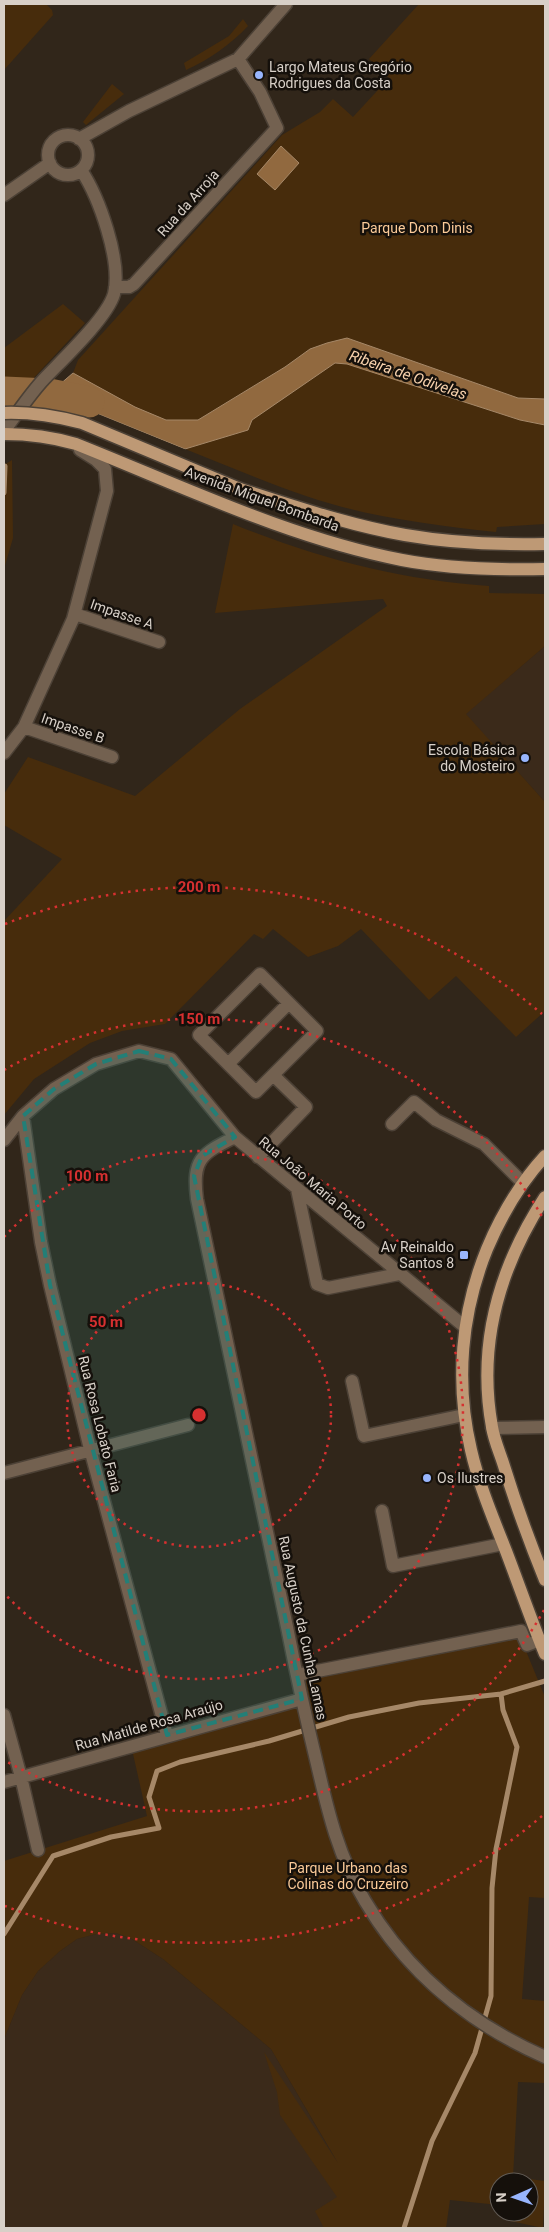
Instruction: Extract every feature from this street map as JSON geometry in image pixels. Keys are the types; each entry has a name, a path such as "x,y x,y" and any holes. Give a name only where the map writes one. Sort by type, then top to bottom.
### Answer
{"main road":[{"name":"Avenida Miguel Bombarda","path":"4,413 25,412 54,416 82,423 240,489 322,515 405,535 488,545 545,544"},
{"name":"Avenida Miguel Bombarda","path":"4,433 52,437 76,444 232,507 316,537 402,560 488,570 545,569"},
{"path":"542,1647 484,1493 471,1451 464,1415 462,1373 465,1327 481,1264 492,1237 523,1183 545,1156"},
{"path":"545,1197 528,1222 515,1249 505,1275 489,1332 489,1402 492,1428 517,1509 545,1580"}],"street":[{"path":"79,139 87,151 86,161 81,170 72,174 61,174 50,164 49,148 55,140 64,136 79,139 128,110 238,59 286,4"},
{"name":"Rua da Arroja","path":"115,287 128,287 134,284 277,128 260,92 238,59"},
{"path":"4,195 50,164"},
{"path":"4,433 44,379 103,314 109,305 115,287 115,268 103,214 92,188 81,170"},
{"path":"4,440 24,439 58,443 84,451 105,469 107,491 75,614 24,727 4,753"},
{"name":"Impasse A","path":"75,614 159,642"},
{"name":"Impasse B","path":"24,727 112,758"},
{"path":"260,974 289,1003 317,1032 256,1092 199,1035 260,974"},
{"path":"228,1064 289,1003"},
{"name":"Rua João Maria Porto","path":"4,1140 23,1116 54,1089 96,1064 139,1052 171,1060 235,1137 465,1327"},
{"path":"258,1157 306,1107 273,1075"},
{"path":"392,1124 414,1102 436,1120 484,1144 523,1183"},
{"name":"Rua Rosa Lobato Faria","path":"23,1116 41,1242 90,1449 167,1735"},
{"name":"Rua Augusto da Cunha Lamas","path":"235,1137 202,1156 194,1176 302,1699 337,1842 364,1900 389,1938 417,1970 462,2011 492,2030 545,2057"},
{"path":"298,1190 317,1284 328,1288 399,1274"},
{"path":"352,1381 364,1436 464,1415"},
{"path":"4,1473 90,1449 188,1425"},
{"path":"492,1428 545,1427"},
{"path":"382,1511 393,1566 503,1544"},
{"path":"297,1675 521,1631 527,1645 542,1647"},
{"name":"Rua Matilde Rosa Araújo","path":"4,1782 167,1735 302,1699"},
{"path":"4,1716 38,1850"}],"highlighted area":[{"path":"139,1051 171,1059 235,1137 202,1156 194,1176 302,1699 167,1735 50,1285 23,1116 54,1089 96,1064"}],"shaded area":[{"name":"Escola Básica do Mosteiro","path":"545,646 545,802 465,714"},
{"path":"116,1933 132,1939 163,1959 271,2049 344,2174 347,2228 4,2228 4,2039 22,1995 38,1971 60,1951 77,1939 96,1934"}],"green space":[{"path":"4,4 46,4 52,10 53,15 4,70"},
{"name":"Parque Dom Dinis","path":"419,4 545,4 545,399 518,398 310,349 285,367 198,420 175,421 144,412 119,400 73,373 78,360 282,135 320,112 333,99 353,117 389,78 369,59"},
{"path":"243,19 248,26 234,39 211,56 186,70 184,63 229,36"},
{"path":"112,84 124,94 86,125 83,122"},
{"path":"63,304 85,323 14,399 4,400 4,348"},
{"path":"335,363 347,364 520,420 545,425 545,524 497,527 496,532 424,523 352,510 306,496 185,449 247,430 252,420"},
{"path":"12,460 13,538 4,569 4,465"},
{"path":"233,524 296,547 359,566 423,579 489,586 489,593 545,594 545,646 466,714 545,802 545,1011 516,1037 456,976 429,1000 361,929 338,946 308,957 273,929 263,939 254,934 165,1024 122,1031 90,1043 34,1079 4,1115 4,921 62,859 4,825 4,794 28,757 135,796 240,709 387,606 383,599 215,613"},
{"name":"Parque Urbano das Colinas do Cruzeiro","path":"519,1634 545,1697 545,1898 529,1897 522,1999 545,2001 545,2083 518,2082 513,2172 489,2172 489,2204 450,2200 446,2228 324,2228 315,2211 337,2197 280,2115 277,2092 264,2052 338,2163 271,2049 163,1959 132,1939 116,1933 96,1934 77,1939 60,1951 38,1971 22,1995 4,2039 4,1861 147,1816 131,1745 301,1699 297,1675"},
{"name":"Parque Urbano das Colinas do Cruzeiro","path":"539,2180 545,2181 543,2228 515,2222 539,2222"}],"water":[{"path":"281,146 299,163 275,190 257,174"},
{"path":"347,338 518,398 545,399 545,425 520,420 347,364 335,363 252,420 248,430 185,449 61,399 44,398 73,373 135,407 166,420 198,420 285,367 310,349"}],"pier":[{"path":"41,398 61,399 189,451 184,451 61,402 43,400"}],"waterway":[{"name":"Ribeira de Odivelas","path":"4,392 49,394 89,402"},
{"path":"4,493 5,466"},
{"path":"404,2228 432,2141 475,2053 491,1996 492,1888 496,1849 517,1747 503,1710 501,1694 545,1681"},
{"path":"4,1934 53,1856 111,1837 159,1828 149,1797 157,1771 180,1762 269,1741 349,1717 419,1703 501,1694"}],"place":[{"name":"Largo Mateus Gregório Rodrigues da Costa","path":"259,75"},
{"name":"Escola Básica do Mosteiro","path":"525,758"},
{"name":"Av Reinaldo Santos 8","path":"464,1255"},
{"name":"Os Ilustres","path":"427,1478"}]}
